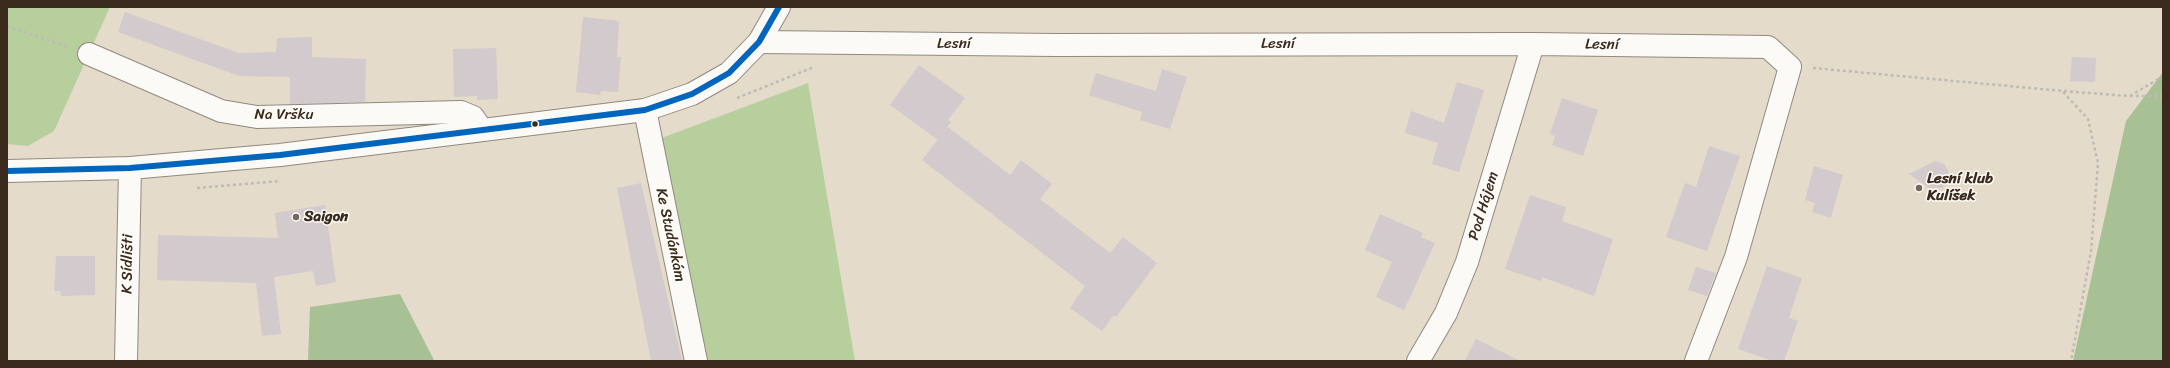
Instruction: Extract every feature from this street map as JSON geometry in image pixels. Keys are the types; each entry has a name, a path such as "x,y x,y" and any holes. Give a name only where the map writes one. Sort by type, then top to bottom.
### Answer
{"street":[{"path":"7,171 130,168 280,155 645,110 692,94 720,79 739,65 759,42 778,7"},
{"name":"Lesní","path":"759,42 1056,45 1533,44 1768,47 1790,66"},
{"name":"Pod Hájem","path":"1418,361 1446,313 1467,262 1533,44"},
{"name":"Na Vršku","path":"89,54 221,111 257,117 461,112 473,117 482,130"},
{"path":"1696,361 1736,257 1790,66"},
{"name":"Ke Studánkám","path":"645,110 696,361"},
{"name":"K Sídlišti","path":"126,361 130,168"}],"path":[{"path":"7,26 89,54"},
{"path":"1790,66 2063,91 2130,96 2163,96"},
{"path":"2130,96 2163,76"},
{"path":"2063,91 2088,119 2098,163 2091,251 2071,361"}],"green space":[{"path":"7,7 110,7 54,131 28,146 7,144"},
{"path":"2163,72 2163,361 2073,361 2126,121"},
{"path":"808,83 855,361 708,361 659,139"},
{"path":"400,294 434,360 451,361 308,361 310,307"}],"building":[{"path":"125,12 239,53 276,52 277,38 312,37 312,57 366,59 365,102 290,104 290,77 239,76 118,32"},
{"path":"583,17 619,21 617,57 621,57 618,92 601,91 600,95 576,92"},
{"path":"496,48 498,99 477,100 477,96 454,97 453,49"},
{"path":"2072,57 2096,58 2095,82 2070,81"},
{"path":"919,65 965,98 948,120 951,122 938,140 890,105"},
{"path":"1162,69 1187,77 1170,129 1140,120 1142,112 1089,95 1096,73 1156,91"},
{"path":"1457,82 1484,90 1459,172 1432,164 1438,143 1405,133 1411,111 1444,123"},
{"path":"1562,98 1598,110 1583,156 1552,145 1555,136 1550,134"},
{"path":"948,127 1010,175 1021,160 1052,184 1040,199 1110,253 1123,237 1157,263 1116,317 1114,315 1102,331 1070,308 1085,286 922,160"},
{"path":"1709,146 1740,156 1707,251 1666,237 1685,183 1696,187"},
{"path":"1935,161 1944,164 1949,172 1948,182 1942,188 1929,188 1909,174"},
{"path":"1814,166 1843,175 1831,218 1812,212 1815,203 1805,200"},
{"path":"641,183 682,361 651,361 617,188"},
{"path":"1530,195 1566,207 1562,221 1613,239 1594,296 1542,277 1541,281 1505,269"},
{"path":"325,205 336,282 316,286 313,271 274,277 281,334 262,336 256,283 157,280 158,235 278,238 275,213"},
{"path":"1380,214 1423,233 1421,237 1435,243 1404,310 1376,297 1392,262 1365,250"},
{"path":"56,256 95,256 95,295 61,296 60,291 54,291"},
{"path":"1767,266 1802,278 1789,318 1798,321 1784,361 1773,361 1738,349"},
{"path":"1696,267 1716,273 1707,296 1688,290"},
{"path":"1476,339 1520,361 1465,361"}],"transit line":[{"path":"7,171 130,168 280,155 645,110 692,94 729,73 759,42 779,7"}],"place":[{"name":"Lesní klub Kulíšek","path":"1919,188"},
{"name":"Saigon","path":"296,217"}]}
